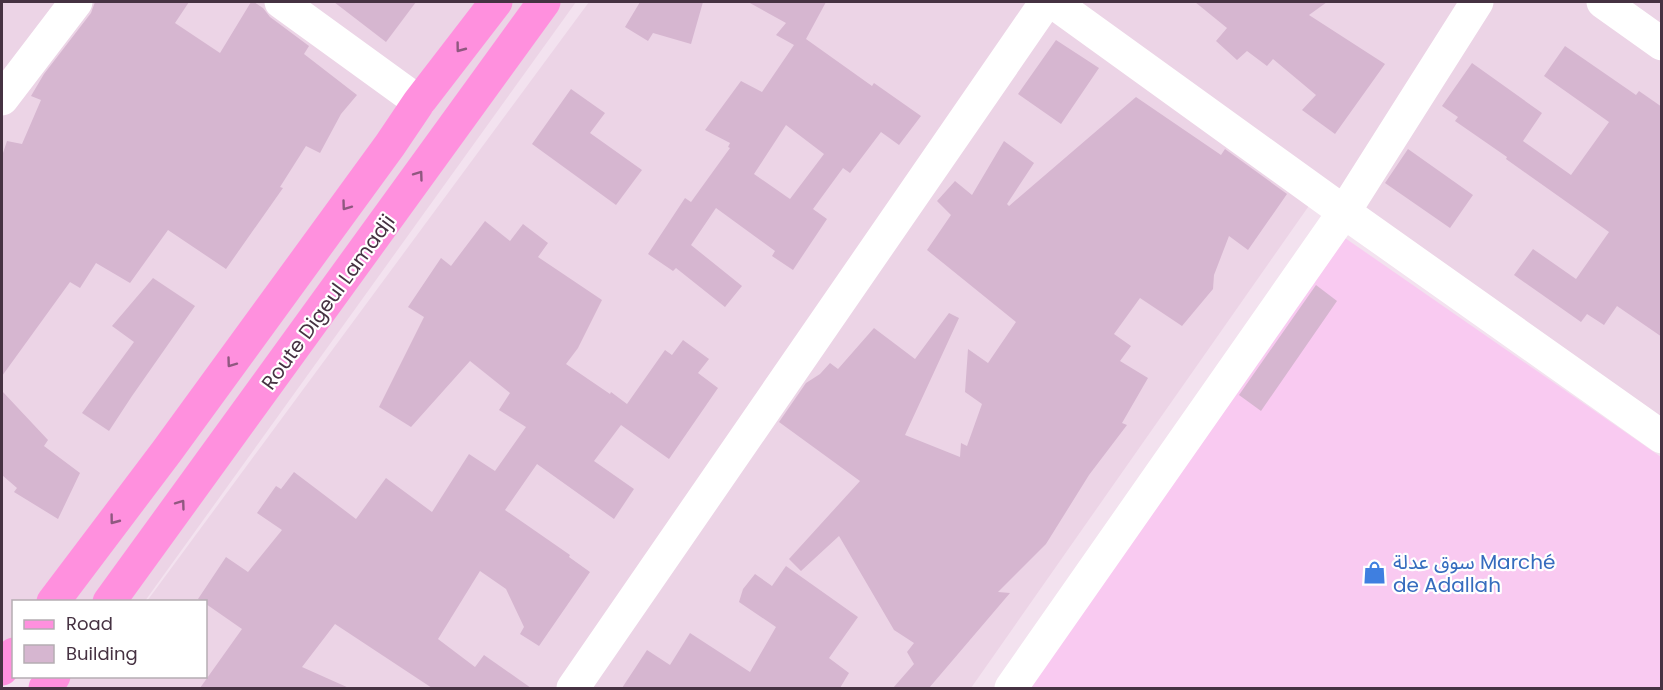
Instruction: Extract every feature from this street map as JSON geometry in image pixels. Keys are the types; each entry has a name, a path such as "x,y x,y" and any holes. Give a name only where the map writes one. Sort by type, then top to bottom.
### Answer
{"main road":[{"path":"55,600 181,432 419,102 496,2"},
{"name":"Route Digeul Lamadji","path":"111,600 544,2"},
{"path":"2,669 12,656"}],"street":[{"path":"2,99 76,2"},
{"path":"281,2 419,102"},
{"path":"573,688 1046,2"},
{"path":"1053,2 1662,437"},
{"path":"1011,688 1344,212 1477,2"},
{"path":"1603,2 1662,44"}],"shaded area":[{"path":"2,2 576,2 146,600 12,600 12,657 2,648"},
{"path":"589,2 1661,2 1661,427 1327,180 971,688 50,688 37,678 207,678 207,600 148,600"},
{"name":"سوق عدلة Marché de Adallah","path":"1332,229 1661,457 1661,688 1007,688"}],"building":[{"path":"95,2 189,2 175,23 220,53 251,2 254,2 309,46 304,54 357,95 341,114 320,153 306,146 280,187 283,188 226,269 168,230 130,283 96,263 80,288 70,282 2,376 2,156 7,141 22,144 41,100 31,96 44,74 91,13"},
{"path":"334,2 416,2 386,42"},
{"path":"640,2 703,2 691,44 653,33 648,41 625,27"},
{"path":"748,2 826,2 806,39 872,86 874,83 921,116 899,145 881,132 850,173 843,168 813,209 827,219 793,270 772,256 775,251 716,208 691,245 742,286 725,307 676,268 673,271 648,254 685,198 691,202 730,148 728,147 730,143 705,130 741,81 762,92 794,45 776,35 786,23","holes":["786,125 824,154 790,199 754,174"]},
{"path":"1195,2 1327,2 1309,15 1385,64 1335,134 1302,110 1316,95 1273,59 1267,66 1247,51 1237,60 1216,41 1227,28"},
{"path":"1056,40 1099,68 1061,124 1018,94"},
{"path":"1565,46 1636,95 1639,91 1662,107 1662,337 1617,306 1604,325 1587,314 1581,322 1514,275 1533,249 1576,279 1609,232 1455,121 1458,117 1442,106 1472,63 1542,113 1523,141 1571,175 1609,122 1544,76"},
{"path":"571,89 605,113 590,133 642,170 616,205 532,144"},
{"path":"1136,97 1221,155 1225,149 1287,194 1248,250 1229,236 1214,275 1213,289 1182,326 1140,298 1114,334 1131,346 1120,361 1148,378 1122,423 1127,425 1089,475 1046,544 998,592 1010,593 929,688 893,688 914,664 907,652 914,643 894,630 839,536 801,571 789,559 860,481 779,422 806,383 820,374 830,363 838,369 874,328 915,359 949,313 959,318 905,435 960,457 961,443 967,446 982,404 965,392 968,349 988,363 1016,322 927,250 951,215 937,201 955,181 972,195 1004,141 1034,163 1007,204 1009,206"},
{"path":"1408,149 1473,195 1450,228 1385,183"},
{"path":"485,221 510,241 523,224 548,243 538,257 602,300 578,348 566,364 627,404 665,350 672,355 683,340 709,359 698,373 718,388 669,459 621,425 594,461 634,489 614,519 537,464 505,510 570,555 569,557 590,572 539,646 520,634 524,627 506,589 480,571 438,639 475,667 484,655 531,688 432,688 335,624 302,667 349,688 200,688 242,629 207,605 207,600 198,599 226,557 248,572 282,530 257,513 276,486 281,489 294,472 356,519 386,478 432,512 469,454 495,471 526,427 499,410 510,393 470,361 411,427 379,407 424,317 408,307 441,258 451,266"},
{"path":"153,278 195,306 109,431 82,413 134,342 112,326"},
{"path":"1316,285 1337,301 1261,411 1239,395"},
{"path":"2,391 48,440 44,446 80,473 58,519 14,492 17,488 2,475"},
{"path":"786,566 858,617 829,658 849,673 840,688 622,688 647,650 670,665 690,633 750,672 776,627 739,602 743,589 755,574 772,586"}],"place":[{"name":"سوق عدلة Marché de Adallah","path":"1375,573"}]}
